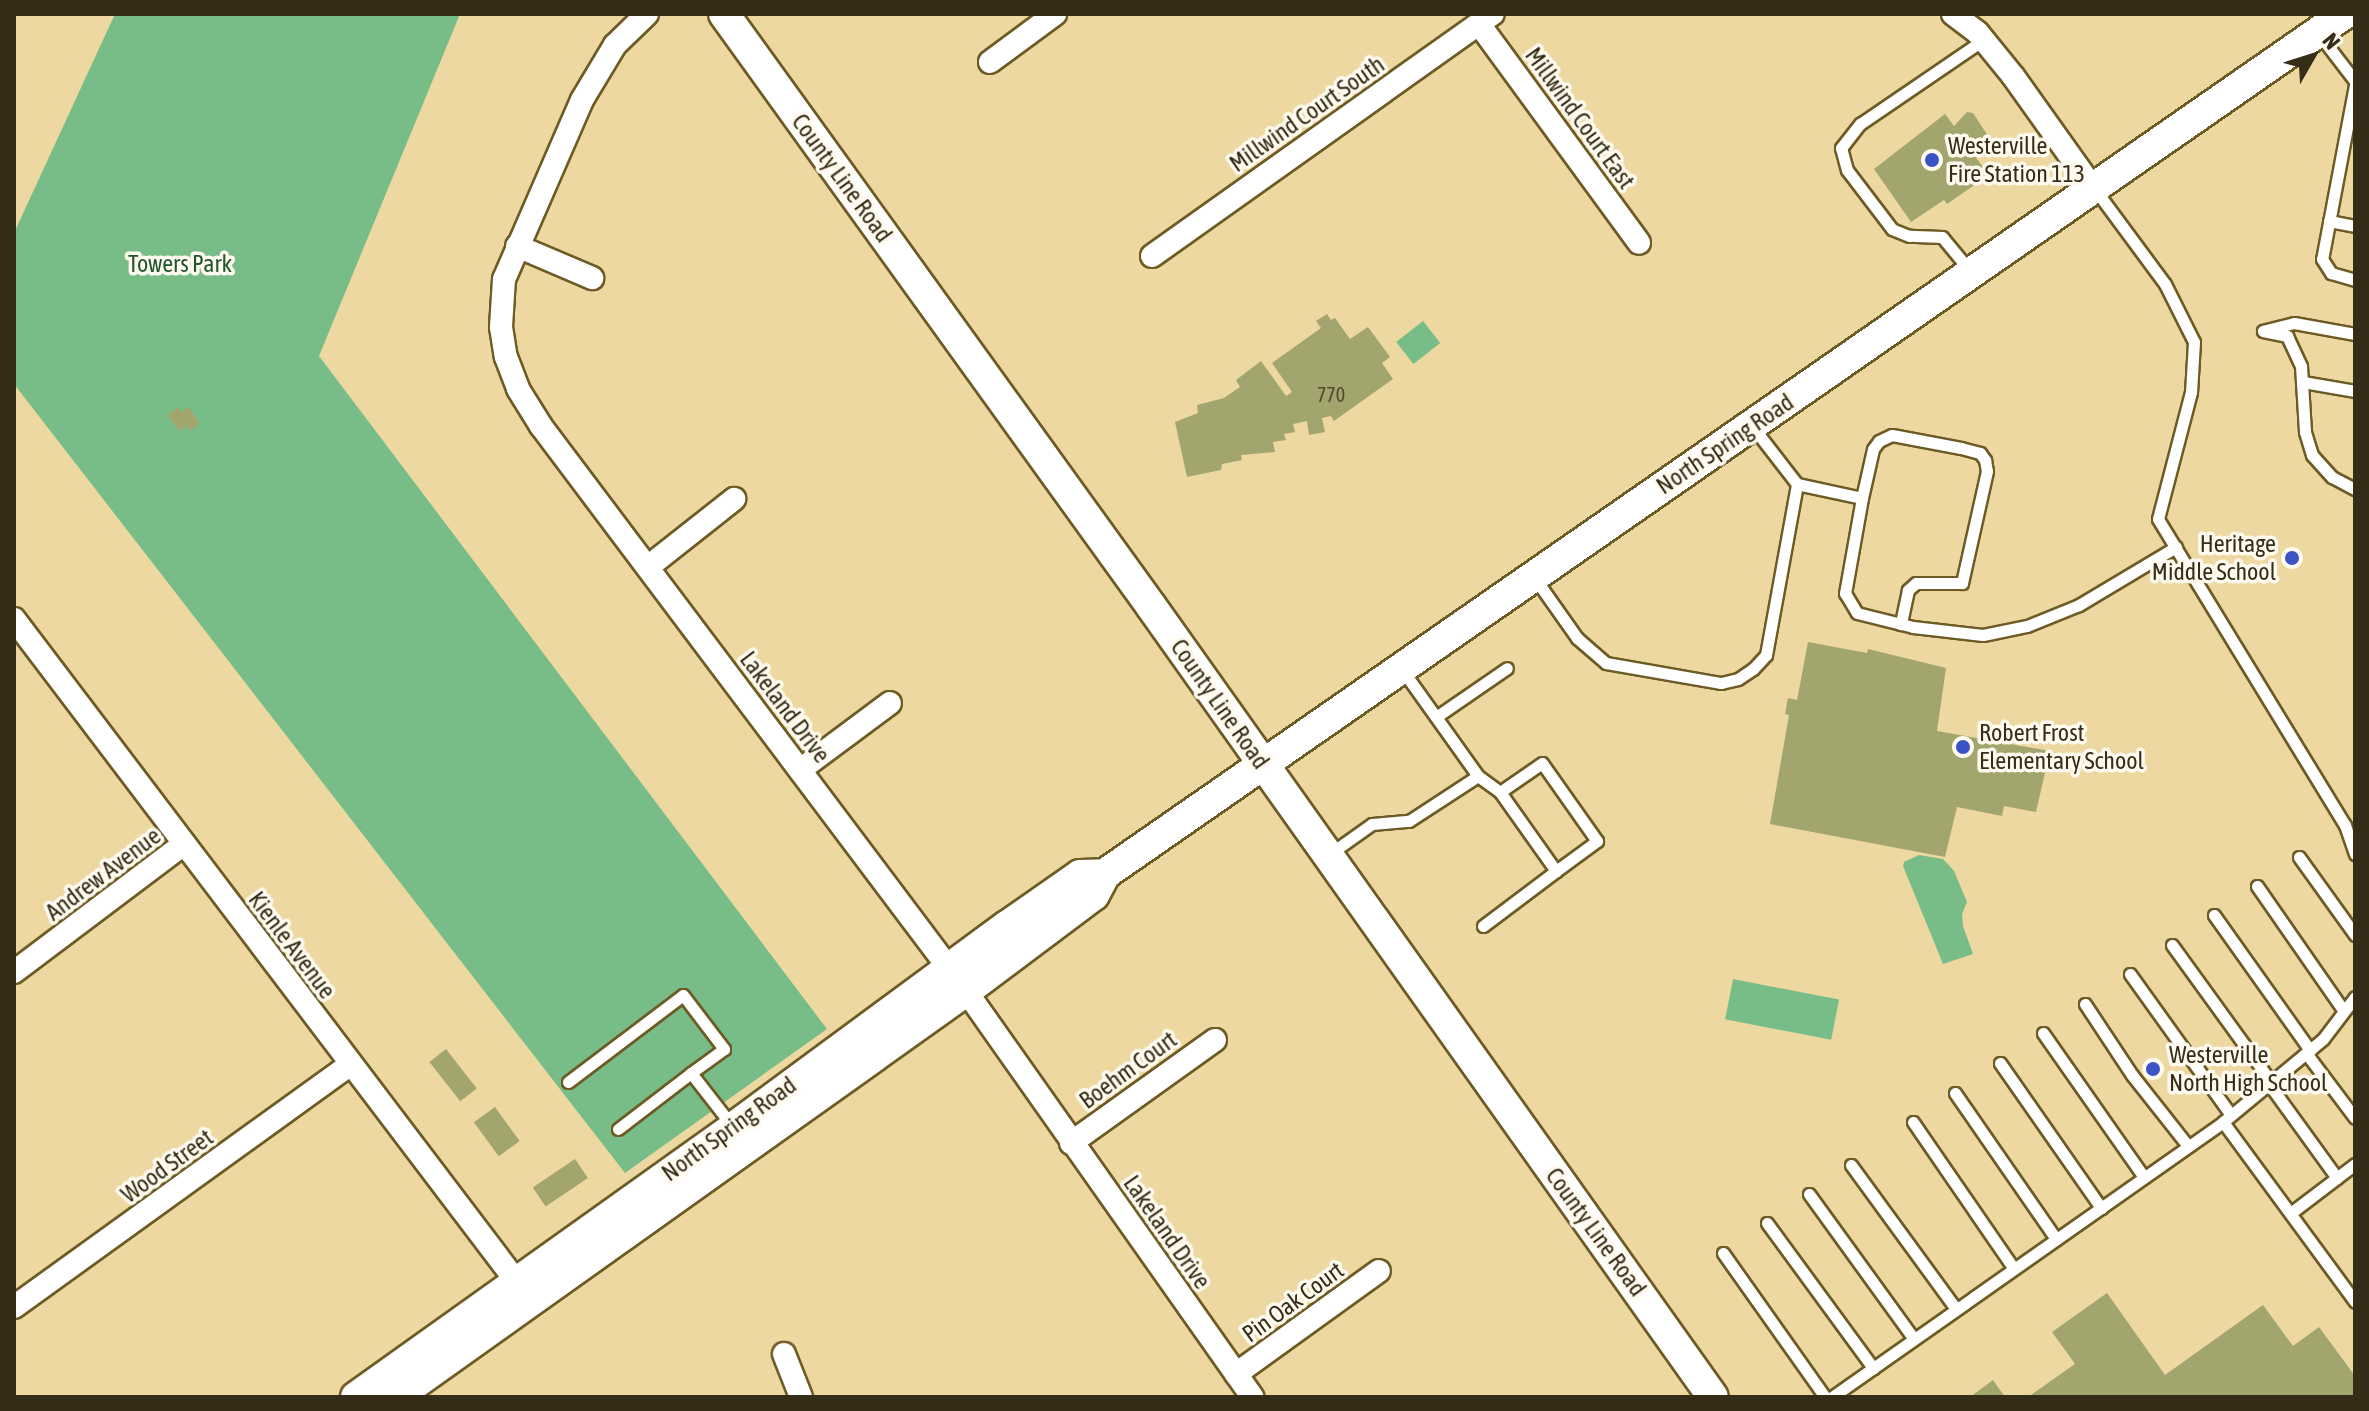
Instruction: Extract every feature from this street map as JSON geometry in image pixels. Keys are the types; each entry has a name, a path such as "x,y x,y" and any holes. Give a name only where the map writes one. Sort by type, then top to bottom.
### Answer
{"main road":[{"name":"County Line Road","path":"724,14 1713,1397"},
{"name":"North Spring Road","path":"356,1397 523,1291 958,980 1094,895 1105,874 2344,14"},
{"name":"North Spring Road","path":"396,1397 523,1291"}],"street":[{"name":"Lakeland Drive","path":"647,14 615,45 582,100 504,279 501,327 506,357 518,389 541,426 958,980 1252,1397"},
{"path":"990,62 1055,14"},
{"path":"1953,14 1983,40 2093,188"},
{"name":"Millwind Court East","path":"1486,19 1639,243"},
{"name":"Millwind Court South","path":"1152,256 1486,19"},
{"path":"517,246 592,278"},
{"path":"648,567 734,499"},
{"name":"Kienle Avenue","path":"14,619 523,1291"},
{"path":"800,770 890,703"},
{"name":"Andrew Avenue","path":"14,972 184,844"},
{"name":"Boehm Court","path":"1071,1143 1215,1040"},
{"name":"Wood Street","path":"14,1307 349,1065"},
{"name":"Pin Oak Court","path":"1236,1374 1379,1271"},
{"path":"784,1354 801,1397"}],"lane":[{"path":"2317,33 2355,83 2322,259 2331,273 2355,280"},
{"path":"1971,273 1942,237 1909,236 1892,229 1847,170 1841,148 1847,136 1860,124 1983,40"},
{"path":"2093,188 2165,284 2194,342 2191,392 2158,519 2345,825 2355,854"},
{"path":"2329,221 2355,226"},
{"path":"2355,334 2294,323 2263,331 2287,336 2301,366 2305,432 2312,455 2332,477 2355,489"},
{"path":"2303,382 2355,391"},
{"path":"1752,426 1797,484 1862,498"},
{"path":"1901,624 1908,590 1916,583 1962,583 1987,471 1980,453 1892,435 1879,441 1873,449 1862,498 1845,593 1857,613 1901,624 1983,635 2027,626 2079,605 2176,547"},
{"path":"1533,575 1577,638 1606,663 1721,683 1738,679 1766,655 1797,484"},
{"path":"1401,668 1478,776 1500,792 1556,871"},
{"path":"1436,717 1507,668"},
{"path":"1483,926 1597,841 1542,763 1500,792"},
{"path":"1327,856 1372,824 1409,821 1478,776"},
{"path":"2299,857 2355,935"},
{"path":"2257,886 2344,1011"},
{"path":"2214,915 2355,1118"},
{"path":"2172,945 2337,1178"},
{"path":"2130,974 2355,1302"},
{"path":"568,1082 683,995 724,1049 618,1129"},
{"path":"1832,1397 2227,1118 2308,1051 2355,997"},
{"path":"2085,1004 2132,1075 2188,1146"},
{"path":"2043,1033 2144,1177"},
{"path":"2000,1063 2101,1208"},
{"path":"691,1073 741,1137"},
{"path":"1955,1093 2056,1239"},
{"path":"1913,1122 2014,1269"},
{"path":"2292,1212 2355,1164"},
{"path":"1851,1165 1956,1309"},
{"path":"1809,1194 1914,1339"},
{"path":"1767,1223 1873,1368"},
{"path":"1723,1253 1825,1397"}],"green space":[{"name":"Towers Park","path":"115,14 460,14 319,356 827,1029 625,1173 14,384 14,233"},
{"path":"1423,321 1440,343 1413,364 1396,342"},
{"path":"1919,855 1943,859 1954,871 1967,902 1962,914 1963,926 1973,954 1943,964 1903,866 1904,862"},
{"path":"1733,979 1839,1000 1831,1040 1725,1019"}],"building":[{"name":"Westerville Fire Station 113","path":"1967,112 1973,113 1990,139 1990,143 1971,151 1989,175 1947,204 1944,200 1911,222 1874,169 1945,114 1954,126"},
{"path":"1327,314 1331,320 1335,318 1350,339 1368,327 1390,357 1382,363 1393,379 1334,421 1331,416 1322,418 1325,432 1309,435 1307,421 1293,424 1295,432 1284,434 1286,440 1273,442 1275,452 1241,455 1242,460 1222,464 1221,470 1187,477 1175,422 1198,413 1197,405 1224,398 1240,387 1236,380 1261,361 1286,396 1292,392 1272,363 1321,328 1316,321"},
{"path":"178,407 182,412 188,407 200,423 190,431 187,426 179,431 167,415"},
{"name":"Robert Frost Elementary School","path":"1808,642 1867,653 1868,649 1946,668 1937,731 2050,751 2036,812 2004,806 2002,816 1957,807 1945,857 1770,824 1789,715 1785,714 1788,698 1797,700"},
{"path":"446,1049 477,1088 460,1101 429,1062"},
{"path":"495,1107 520,1141 499,1156 474,1122"},
{"path":"575,1159 588,1178 546,1207 533,1188"},
{"path":"2107,1293 2165,1375 2263,1305 2293,1346 2319,1327 2355,1376 2355,1397 2028,1397 2075,1364 2052,1332"},
{"path":"1993,1380 2005,1397 1970,1397"}],"place":[{"name":"Westerville Fire Station 113","path":"1932,160"},
{"name":"Heritage Middle School","path":"2292,558"},
{"name":"Robert Frost Elementary School","path":"1963,747"},
{"name":"Westerville North High School","path":"2153,1069"}]}
